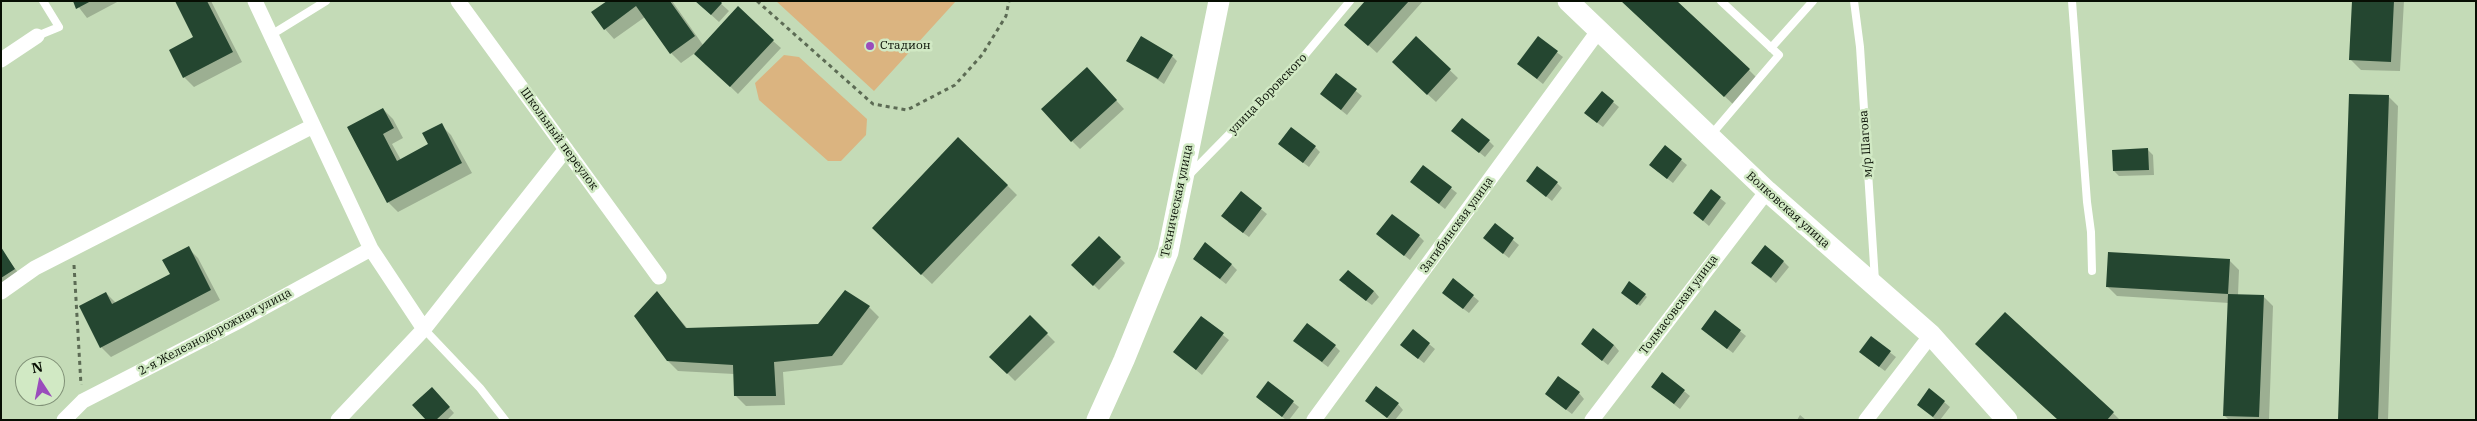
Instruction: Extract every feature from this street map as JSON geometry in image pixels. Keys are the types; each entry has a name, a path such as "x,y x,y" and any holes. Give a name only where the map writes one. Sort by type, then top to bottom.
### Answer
{"main road":[{"name":"Техническая улица","path":"1097,420 1124,360 1168,252 1219,1"},
{"name":"Волковская улица","path":"1568,1 1767,191 1931,335 2006,420"}],"street":[{"path":"255,1 371,249 424,329"},
{"name":"Школьный переулок","path":"458,1 659,278"},
{"name":"Загибинская улица","path":"1314,420 1599,30"},
{"path":"1,60 37,36"},
{"path":"1,292 36,268 313,126"},
{"path":"338,420 424,329 566,149"},
{"name":"Толмасовская улица","path":"1592,420 1767,191"},
{"name":"2-я Железнодорожная улица","path":"64,420 83,401 241,320 371,249"},
{"path":"1866,420 1931,335"}],"lane":[{"path":"37,36 59,27 42,1"},
{"path":"271,35 326,1"},
{"name":"улица Воровского","path":"1182,183 1294,68 1350,1"},
{"path":"1710,136 1779,55 1721,1"},
{"path":"1771,48 1813,1"},
{"name":"м/р Шагова","path":"1854,1 1860,47 1876,288"},
{"path":"2072,1 2087,202 2091,232 2092,271"},
{"path":"424,329 480,388 505,420"}],"path":[{"path":"757,1 873,104 907,110 955,85 982,55 1006,16 1009,1"},
{"path":"72,251 83,401"}],"shaded area":[{"name":"Стадион","path":"776,1 956,1 874,91"},
{"path":"784,55 799,57 867,119 866,135 841,161 828,161 759,100 755,83"}],"building":[{"path":"73,1 91,1 76,9"},
{"path":"175,1 207,1 233,52 183,78 169,50 193,37"},
{"path":"607,1 670,1 695,36 670,54 636,6 604,30 591,12"},
{"path":"695,1 720,1 722,3 711,15"},
{"path":"1365,1 1409,1 1368,46 1344,25"},
{"path":"1621,1 1677,1 1750,69 1724,97"},
{"path":"2352,1 2394,1 2391,62 2349,60"},
{"path":"738,6 774,40 730,87 694,54"},
{"path":"1141,36 1173,55 1158,79 1126,61"},
{"path":"1416,36 1451,69 1427,95 1392,62"},
{"path":"1538,36 1558,51 1537,79 1517,64"},
{"path":"1087,67 1117,100 1071,142 1041,109"},
{"path":"1336,73 1357,89 1341,110 1320,94"},
{"path":"1602,91 1614,101 1597,123 1584,113"},
{"path":"2349,94 2389,95 2378,420 2338,420"},
{"path":"383,108 394,128 383,134 397,161 428,144 422,133 442,123 462,163 387,203 347,127"},
{"path":"1462,118 1490,140 1479,153 1451,131"},
{"path":"1291,127 1316,146 1303,163 1278,144"},
{"path":"958,137 1008,185 921,275 872,228"},
{"path":"1665,145 1682,159 1667,179 1649,165"},
{"path":"2148,148 2149,170 2113,171 2112,150"},
{"path":"1423,165 1452,187 1439,204 1410,182"},
{"path":"1537,166 1558,182 1546,197 1526,181"},
{"path":"1711,189 1721,197 1703,221 1693,213"},
{"path":"1241,191 1262,208 1243,233 1221,216"},
{"path":"1392,214 1420,235 1404,256 1376,234"},
{"path":"1495,223 1514,238 1503,254 1483,238"},
{"path":"1099,236 1121,257 1093,286 1071,265"},
{"path":"1205,242 1232,264 1220,279 1193,259"},
{"path":"1765,245 1784,261 1771,278 1751,263"},
{"path":"189,246 211,290 100,348 79,306 106,292 112,304 170,274 162,260"},
{"path":"1,247 15,269 1,278"},
{"path":"2108,252 2230,259 2228,294 2106,287"},
{"path":"1348,270 1374,291 1366,301 1339,280"},
{"path":"1453,278 1474,295 1463,309 1442,293"},
{"path":"1629,281 1646,294 1637,305 1621,293"},
{"path":"845,290 870,306 832,356 774,362 776,396 734,396 733,365 667,361 634,316 657,291 686,328 818,324"},
{"path":"2228,294 2264,295 2259,417 2223,416"},
{"path":"1715,310 1741,330 1727,349 1701,329"},
{"path":"2005,312 2114,412 2107,420 2058,420 1975,344"},
{"path":"1030,315 1048,333 1007,374 989,357"},
{"path":"1201,316 1224,333 1196,370 1173,352"},
{"path":"1307,323 1336,345 1322,362 1293,341"},
{"path":"1593,328 1614,345 1602,361 1581,344"},
{"path":"1413,329 1430,343 1418,359 1400,345"},
{"path":"1871,336 1891,351 1879,367 1859,352"},
{"path":"1662,372 1685,390 1674,404 1651,387"},
{"path":"1558,376 1580,392 1566,410 1545,394"},
{"path":"1268,381 1294,401 1282,417 1256,397"},
{"path":"1376,386 1399,403 1387,418 1365,401"},
{"path":"432,387 450,407 436,420 426,420 412,405"},
{"path":"1929,388 1945,401 1933,417 1917,405"}],"place":[{"name":"Стадион","path":"870,46"}]}
